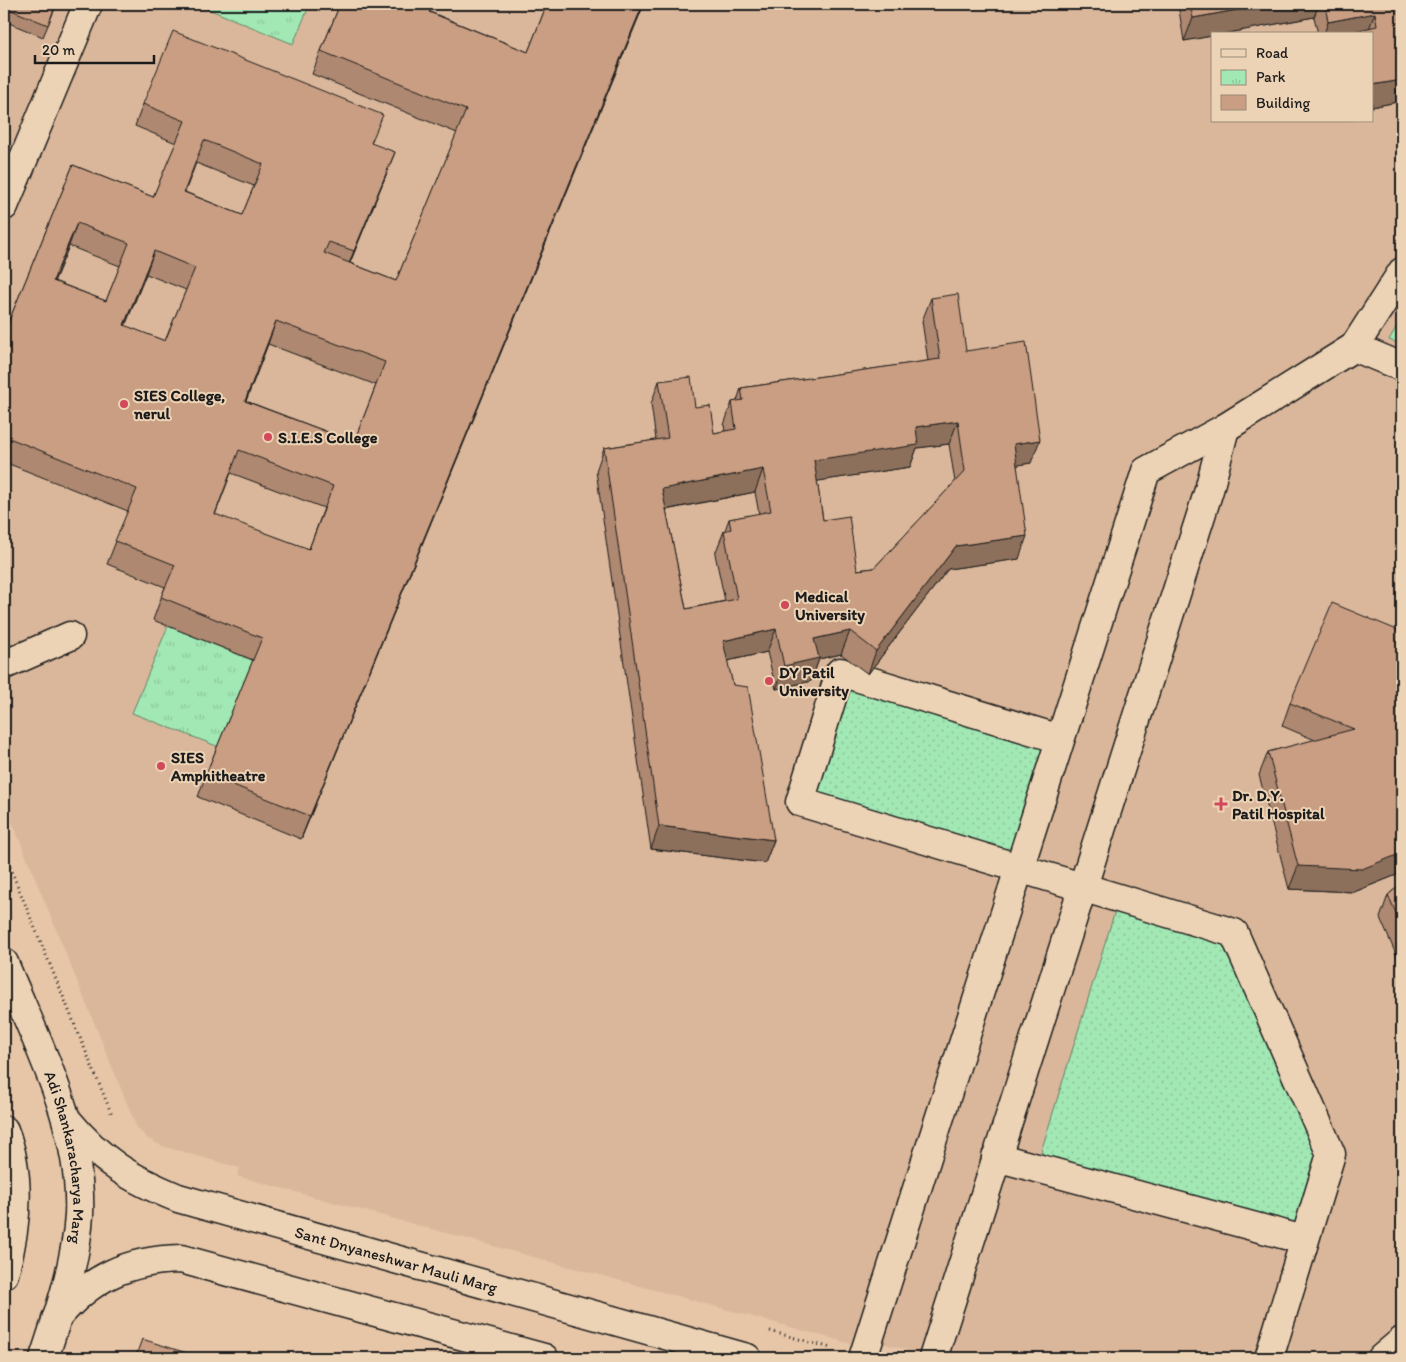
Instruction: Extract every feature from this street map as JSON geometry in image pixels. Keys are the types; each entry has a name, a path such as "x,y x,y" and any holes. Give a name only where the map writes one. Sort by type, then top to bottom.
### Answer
{"street":[{"path":"4,206 88,4"},
{"path":"863,1358 1146,471 1225,428 1354,347 1402,272"},
{"path":"1354,347 1402,367"},
{"path":"933,1358 1209,490 1225,428"},
{"path":"4,665 70,636"},
{"path":"1060,739 840,672 800,802 1234,933 1331,1154 1269,1358"},
{"name":"Adi Shankaracharya Marg","path":"4,963 67,1120 77,1166 79,1214 74,1257 44,1358"},
{"name":"Sant Dnyaneshwar Mauli Marg","path":"67,1120 86,1143 104,1160 149,1186 178,1198 747,1358"},
{"path":"4,1130 15,1176 16,1213 12,1246 4,1274"},
{"path":"996,1157 1304,1240"},
{"path":"56,1319 71,1302 92,1284 116,1271 140,1263 181,1259 544,1358"},
{"path":"1382,1358 1402,1341"}],"path":[{"path":"4,853 112,1116"},
{"path":"768,1331 863,1358"}],"shaded area":[{"path":"4,4 1402,4 1402,317 1389,340 1402,344 1402,1358 938,1358 866,1339 863,1347 237,1176 240,1168 162,1146 148,1139 137,1128 4,802"}],"green space":[{"path":"196,4 310,4 293,44"},
{"path":"1402,317 1402,344 1389,340"},
{"path":"168,626 254,661 219,747 132,713"},
{"path":"840,672 1060,739 1018,869 800,802"},
{"path":"1119,898 1234,933 1331,1154 1304,1240 1036,1168"}],"building":[{"path":"4,4 56,4 48,25 4,7"},
{"name":"SIES College, nerul","path":"340,4 432,4 429,12 528,52 547,4 643,4 310,816 206,774 262,638 161,597 175,565 115,541 137,489 4,436 4,333 73,165 153,197 185,121 143,104 173,31 383,115 371,143 395,152 354,251 329,242 324,253 396,281 466,110 321,51","holes":["204,140 263,164 242,215 184,192","77,223 129,243 106,301 53,281","154,251 195,268 165,341 124,325","276,321 385,362 354,442 245,401","239,450 333,486 309,549 215,514"]},
{"path":"1190,4 1270,4 1193,18"},
{"path":"1325,4 1402,4 1402,80 1374,85 1374,32 1355,31 1377,26 1375,13 1328,22"},
{"path":"958,294 966,351 1026,342 1040,440 1014,444 1027,536 956,546 876,651 850,631 814,639 819,658 784,666 776,629 723,641 733,685 748,687 774,840 659,826 604,448 668,438 659,381 691,377 695,407 710,405 714,433 736,429 732,402 743,400 741,388 940,359 931,298","holes":["958,421 965,471 874,568 857,570 849,516 823,520 814,460 918,445 916,427","763,469 771,511 729,519 731,529 724,531 737,599 686,609 662,489"]},
{"path":"1332,603 1402,632 1402,853 1362,869 1298,866 1268,752 1354,729 1290,703"},
{"path":"1402,883 1402,926 1388,895"},
{"path":"142,1339 203,1358 135,1358"}],"place":[{"name":"SIES College, nerul","path":"124,404"},
{"name":"S.I.E.S College","path":"268,437"},
{"name":"Medical University","path":"785,605"},
{"name":"DY Patil University","path":"769,681"},
{"name":"SIES Amphitheatre","path":"161,766"},
{"name":"Dr. D.Y. Patil Hospital","path":"1221,804"}]}
